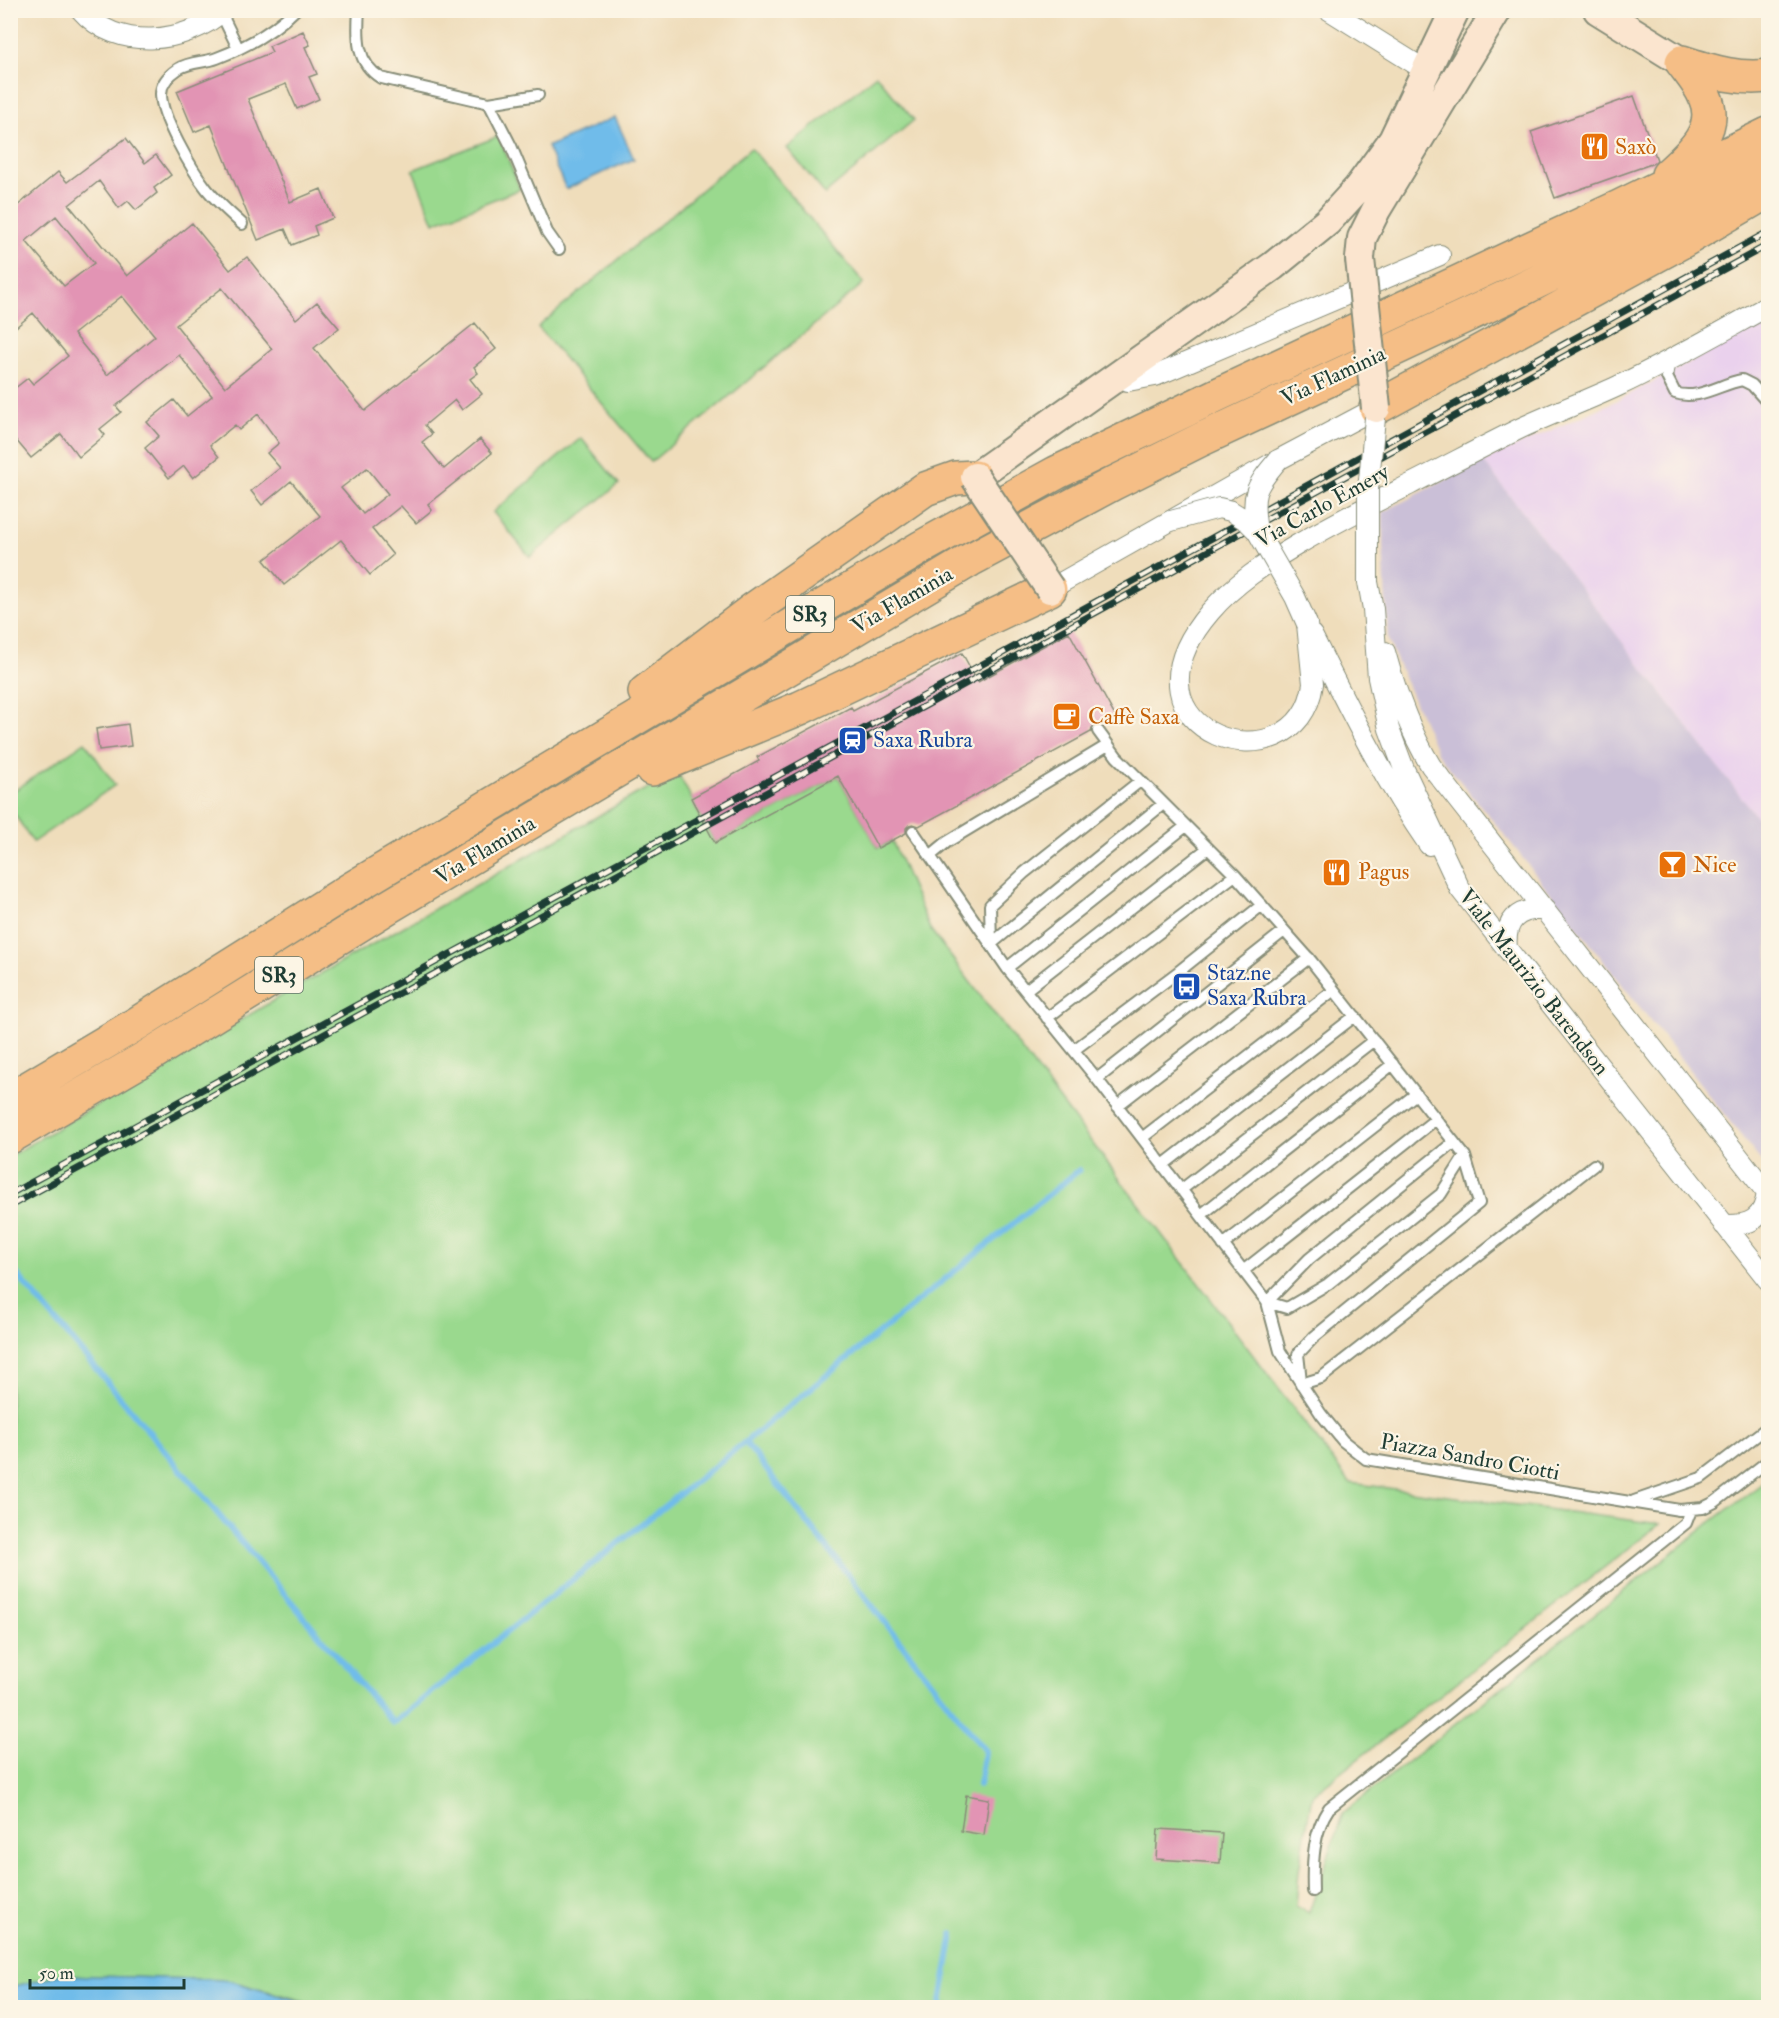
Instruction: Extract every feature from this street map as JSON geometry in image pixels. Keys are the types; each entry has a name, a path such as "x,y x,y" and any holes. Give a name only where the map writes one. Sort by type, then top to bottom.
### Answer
{"highway":[{"path":"1682,62 1729,76 1744,78 1768,76"},
{"path":"1644,195 1687,158 1698,145 1708,124 1709,111 1705,96 1682,62"},
{"name":"Via Flaminia","path":"10,1099 138,1023 351,889 554,767 922,547 1056,473 1768,134"},
{"name":"Via Flaminia","path":"10,1137 155,1052 398,901 970,560 1114,483 1270,405 1506,297 1768,170"},
{"path":"1376,408 1683,242 1768,190"},
{"path":"554,767 642,694 751,611 925,489 956,478 975,477"},
{"path":"548,813 800,708 1050,589"}],"street":[{"path":"81,10 98,26 138,39 182,33 207,23 222,12"},
{"path":"1329,10 1425,70"},
{"path":"1376,408 1278,460 1050,589 975,477 1273,266 1342,207 1393,140 1455,10"},
{"name":"Viale Maurizio Barendson","path":"1497,10 1376,210 1362,238 1360,259 1376,408 1368,490 1368,582 1373,609 1393,682 1419,746 1431,766 1768,1193"},
{"path":"1598,10 1682,62"},
{"path":"1119,375 1128,381 1155,376 1440,255"},
{"name":"Via Carlo Emery","path":"1307,624 1312,692 1304,712 1289,728 1280,734 1259,741 1224,740 1207,731 1188,712 1181,696 1180,677 1188,644 1212,609 1248,575 1339,520 1521,429 1619,386 1768,306"},
{"path":"1257,531 1254,504 1256,490 1278,460"},
{"path":"1171,521 1209,510 1225,509 1238,515 1257,531 1294,597 1361,733 1409,816 1460,889"},
{"name":"Viale Maurizio Barendson","path":"1373,609 1379,686 1389,729 1404,770 1460,889 1768,1280"},
{"path":"1507,949 1506,933 1513,919 1524,912 1545,910"},
{"path":"1724,1225 1742,1225 1756,1218 1763,1210 1768,1193"}],"lane":[{"path":"242,224 213,196 201,180 169,123 161,95 165,81 180,68 190,63 215,58 264,36 295,10"},
{"path":"358,10 359,47 365,63 376,75 387,80 489,103 538,95"},
{"path":"222,12 238,48"},
{"path":"489,103 547,232 559,249"},
{"path":"1670,358 1667,377 1675,393 1685,396 1695,395 1742,380 1752,385 1768,403"},
{"path":"1098,731 1140,781 1235,875 1309,958 1465,1155 1479,1203 1314,1337 1298,1354 1301,1384 1321,1378 1593,1165"},
{"path":"930,856 947,842 1108,745"},
{"path":"991,944 990,905 1024,873 1140,781"},
{"path":"991,944 1163,804"},
{"path":"1007,968 1186,826"},
{"path":"913,831 1007,968 1097,1079 1267,1302 1287,1308 1328,1284 1441,1194 1465,1155"},
{"path":"1026,990 1208,848"},
{"path":"1047,1018 1235,875"},
{"path":"1074,1050 1178,972 1262,904"},
{"path":"1097,1079 1284,930"},
{"path":"1117,1106 1309,958"},
{"path":"1142,1138 1334,990"},
{"path":"1163,1166 1355,1016"},
{"path":"1181,1190 1374,1040"},
{"path":"1200,1215 1393,1064"},
{"path":"1223,1245 1416,1094"},
{"path":"1243,1270 1436,1119"},
{"path":"1267,1302 1308,1259 1454,1142"},
{"name":"Piazza Sandro Ciotti","path":"1267,1302 1280,1351 1321,1414 1343,1441 1366,1459 1679,1510 1703,1508 1715,1502 1768,1461"},
{"name":"Piazza Sandro Ciotti","path":"1631,1502 1701,1478 1768,1427"},
{"path":"1313,1891 1312,1878 1319,1826 1329,1808 1686,1523 1691,1510"}],"shaded area":[{"path":"1768,321 1768,832 1483,461 1618,400"},
{"path":"1483,461 1768,832 1768,1170 1503,833 1437,753 1388,640 1383,512"}],"green space":[{"path":"876,75 914,120 825,194 787,148"},
{"path":"499,136 520,189 434,223 413,170"},
{"path":"751,148 864,283 651,462 538,327"},
{"path":"581,438 619,484 530,557 493,512"},
{"path":"85,742 115,785 33,842 11,809 11,793"},
{"path":"679,775 715,843 838,776 878,848 892,841 930,929 1350,1483 1660,1524 1312,1795 1299,1870 1296,1906 1309,1913 1343,1813 1768,1479 1768,2007 330,2008 227,1980 59,1975 11,1987 10,1156 276,999 642,791"}],"water":[{"path":"615,117 634,159 566,189 547,147"},
{"path":"59,1975 227,1980 319,2007 11,2007 11,1987"}],"building":[{"path":"303,31 310,45 305,47 317,74 309,77 319,99 297,109 286,84 248,99 290,202 321,189 333,218 314,226 317,235 292,245 285,229 258,240 211,125 194,132 177,91 272,52 269,46"},
{"name":"Saxò","path":"1634,96 1657,160 1555,198 1531,132"},
{"path":"126,138 145,163 156,155 171,175 154,188 157,193 136,210 128,201 119,208 99,181 69,205 127,276 192,223 230,270 247,257 296,319 317,302 339,328 314,348 365,411 475,323 496,349 474,367 478,373 470,379 482,394 462,410 455,400 425,425 432,434 422,442 444,469 480,439 492,453 428,504 432,510 416,523 401,506 372,529 393,555 370,575 341,540 284,585 264,560 320,516 291,481 262,505 251,491 280,468 267,453 279,443 258,414 239,430 235,425 210,445 219,457 193,478 184,466 169,478 145,448 159,436 147,422 174,400 187,416 212,396 179,355 116,406 121,412 100,429 105,435 79,457 61,434 31,458 10,433 10,392 28,378 33,384 68,356 33,313 10,332 10,212 58,172 67,182","holes":["56,216 94,263 64,286 26,241","222,288 272,349 225,387 176,325","122,296 155,336 107,375 74,334","367,468 388,494 363,514 341,488"]},
{"path":"1069,632 1116,718 1103,725 1094,725 1091,732 919,826 909,825 906,833 878,848 838,776 715,843 691,798 759,761 757,757 851,707 853,711 962,653 978,682"},
{"path":"128,724 131,746 99,750 96,729"},
{"path":"966,1795 989,1799 984,1835 961,1831"},
{"path":"1158,1829 1222,1833 1220,1863 1156,1859"}],"waterway":[{"path":"979,1785 985,1751 745,1442 1079,1170"},
{"path":"10,1266 393,1723 745,1442"},
{"path":"940,2008 953,1934"}],"railway":[{"path":"10,1194 1001,654 1768,232"},
{"path":"10,1206 1768,245"}],"place":[{"name":"Saxò","path":"1594,147"},
{"name":"Caffè Saxa","path":"1067,717"},
{"name":"Saxa Rubra","path":"852,740"},
{"name":"Nice","path":"1672,865"},
{"name":"Pagus","path":"1337,872"},
{"name":"Staz.ne Saxa Rubra","path":"1186,986"}]}
